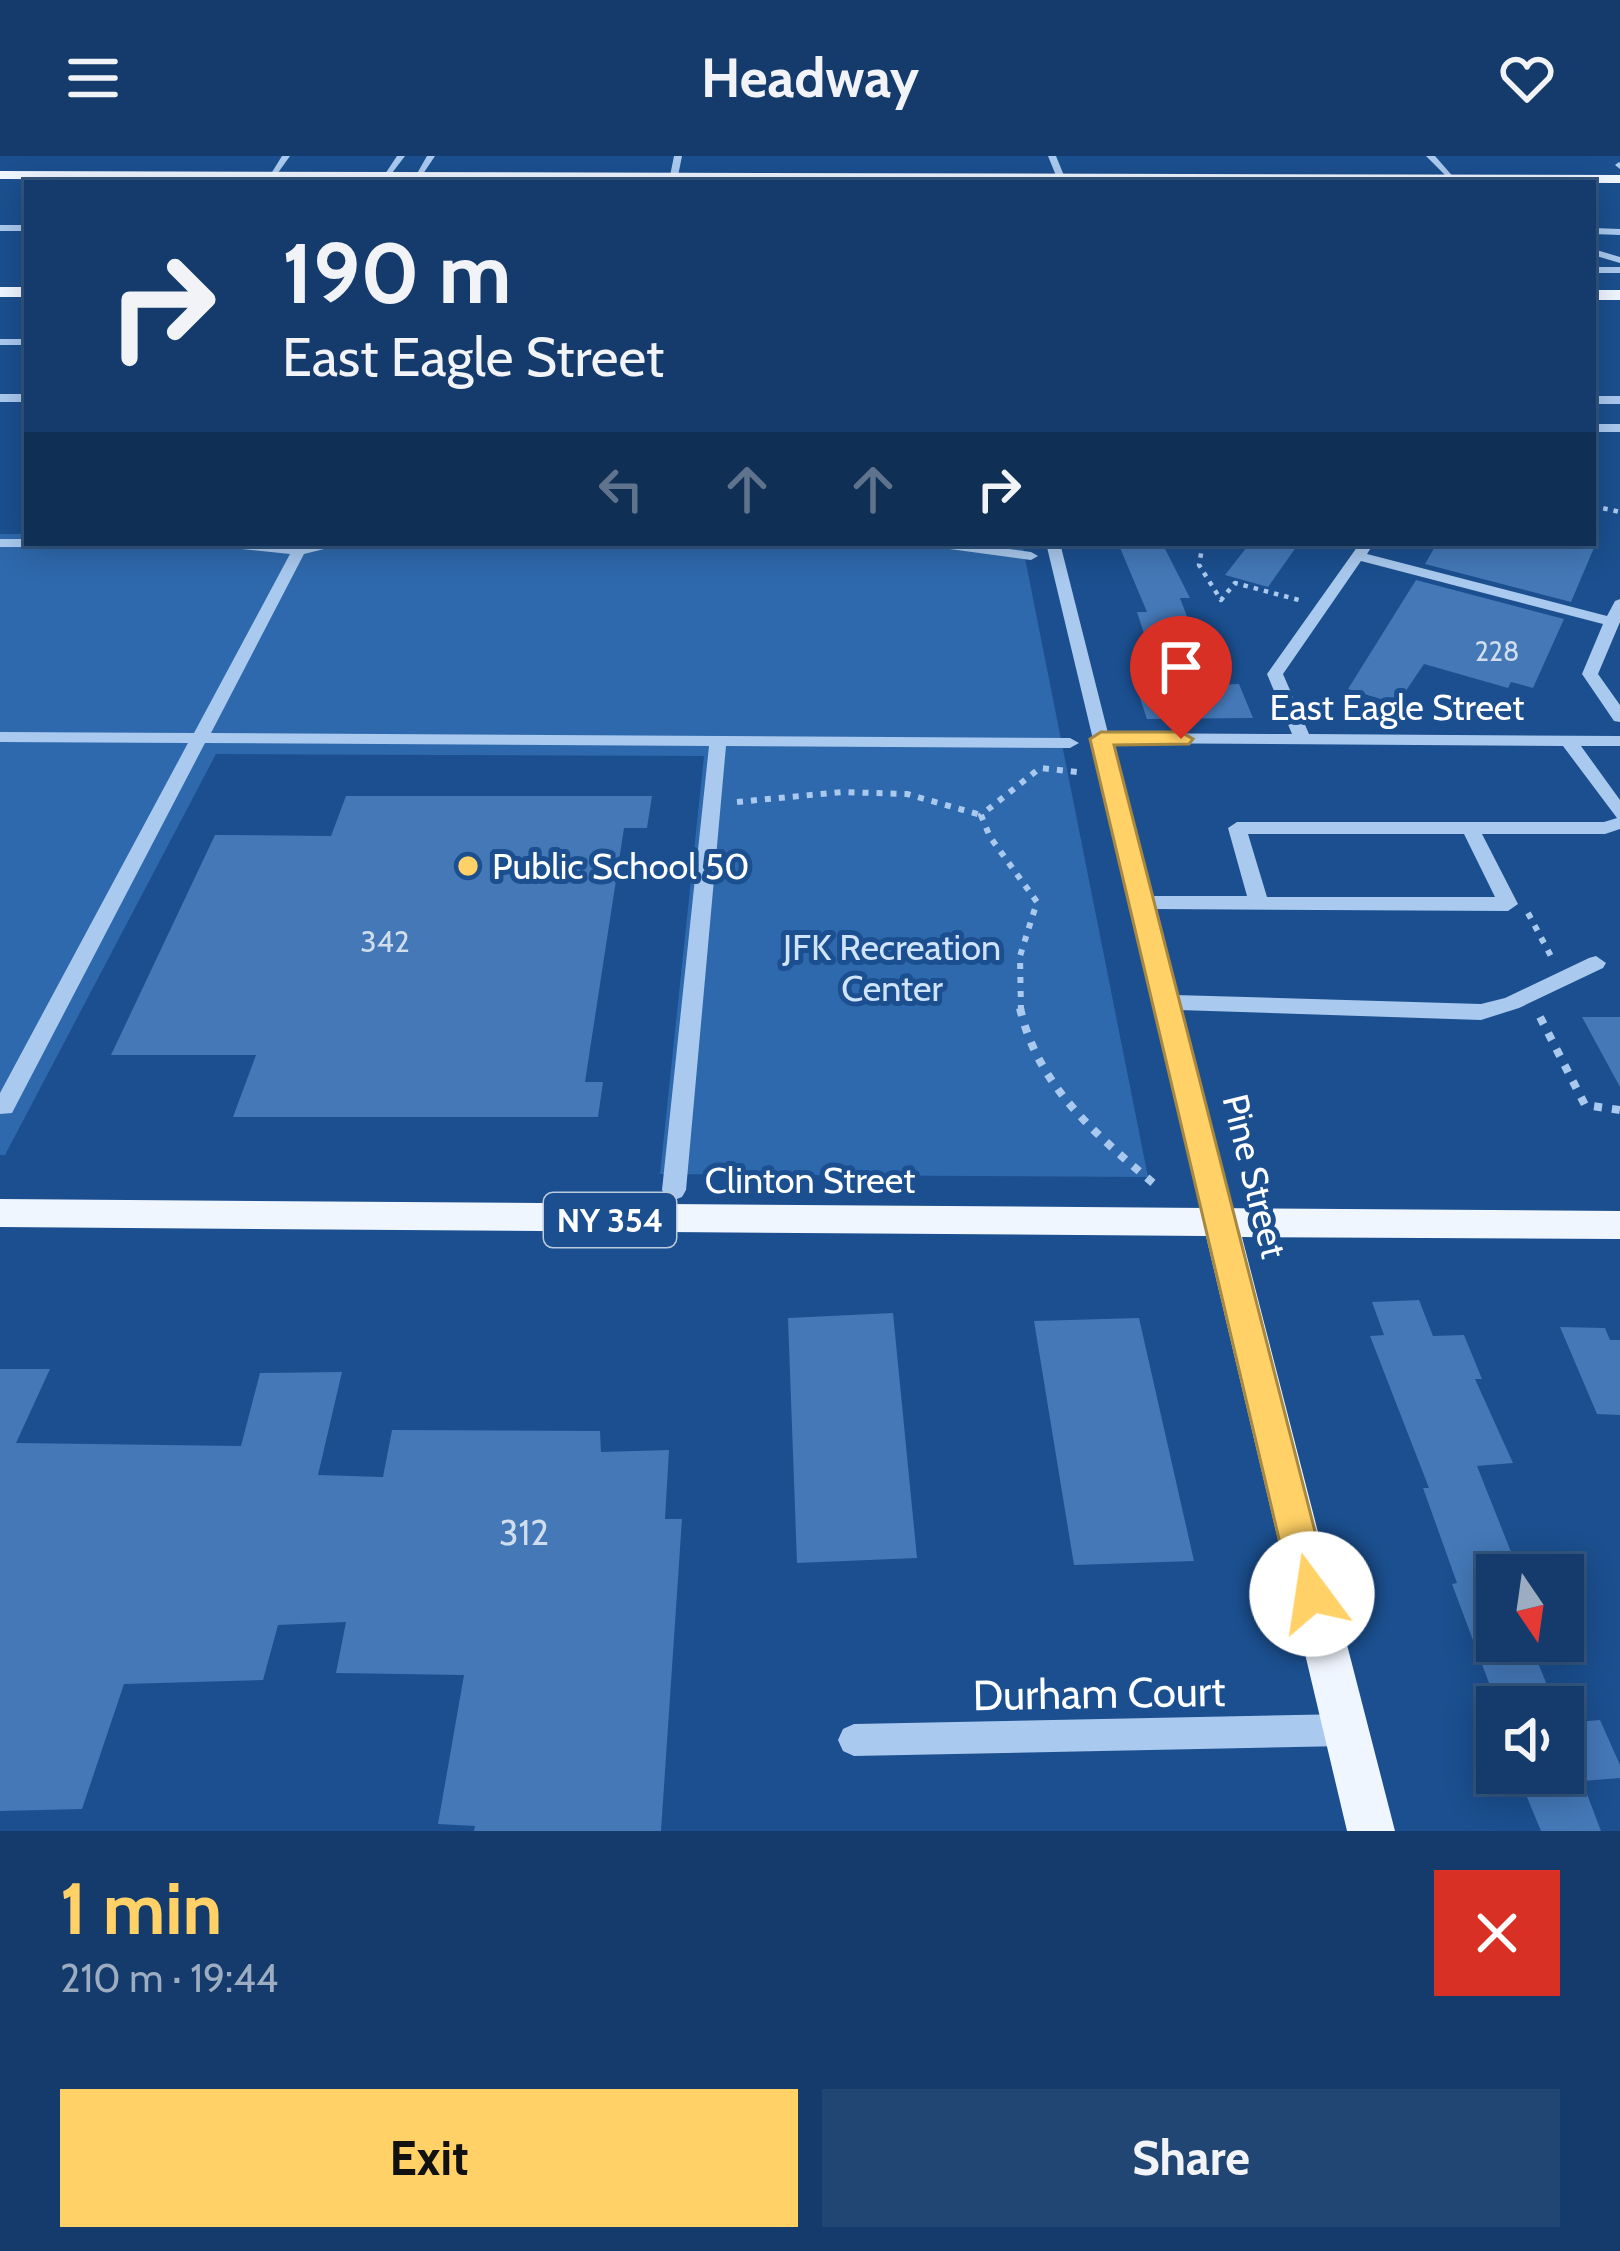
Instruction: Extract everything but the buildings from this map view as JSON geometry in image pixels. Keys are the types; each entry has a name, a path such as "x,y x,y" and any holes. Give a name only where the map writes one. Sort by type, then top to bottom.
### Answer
{"main road":[{"path":"0,175 1620,178"},
{"name":"Clinton Street","path":"0,1213 1620,1225"},
{"name":"Pine Street","path":"1221,1224 1371,1831"}],"street":[{"path":"272,175 286,156"},
{"path":"386,175 400,156"},
{"path":"418,175 430,156"},
{"path":"674,176 678,156"},
{"path":"1052,156 1062,180"},
{"path":"1430,156 1453,178"},
{"path":"0,398 24,395"},
{"path":"957,546 1031,556"},
{"name":"Pine Street","path":"1054,546 1221,1224"},
{"path":"4,1107 301,547"},
{"path":"1303,739 1276,674 1362,549 1612,622"},
{"path":"1620,604 1590,674 1620,717"},
{"path":"0,737 1070,743"},
{"path":"674,1190 718,739"},
{"name":"East Eagle Street","path":"1101,739 1620,741"},
{"path":"1568,740 1620,813"},
{"path":"1259,903 1237,828 1605,828 1620,823"},
{"path":"1141,902 1508,904 1470,828"},
{"path":"1166,1002 1481,1012 1596,963"},
{"name":"Durham Court","path":"854,1740 1346,1730"}],"path":[{"path":"1202,546 1198,565 1221,600 1235,583 1322,607"},
{"path":"981,815 1040,768 1077,772"},
{"path":"713,791 753,804 842,792 907,794 981,815"},
{"path":"981,815 990,837 1036,902 1018,968 1020,1012 1033,1061 1076,1114 1159,1188"},
{"path":"1529,995 1585,1105 1620,1110"}],"green space":[{"name":"JFK Recreation Center","path":"0,534 24,534 24,546 1023,546 1148,1177 660,1174 704,756 216,754 5,1155 0,1155"}],"place":[{"name":"Public School 50","path":"468,866"}],"route":[{"path":"1181,739 1101,739 1312,1594"}]}
